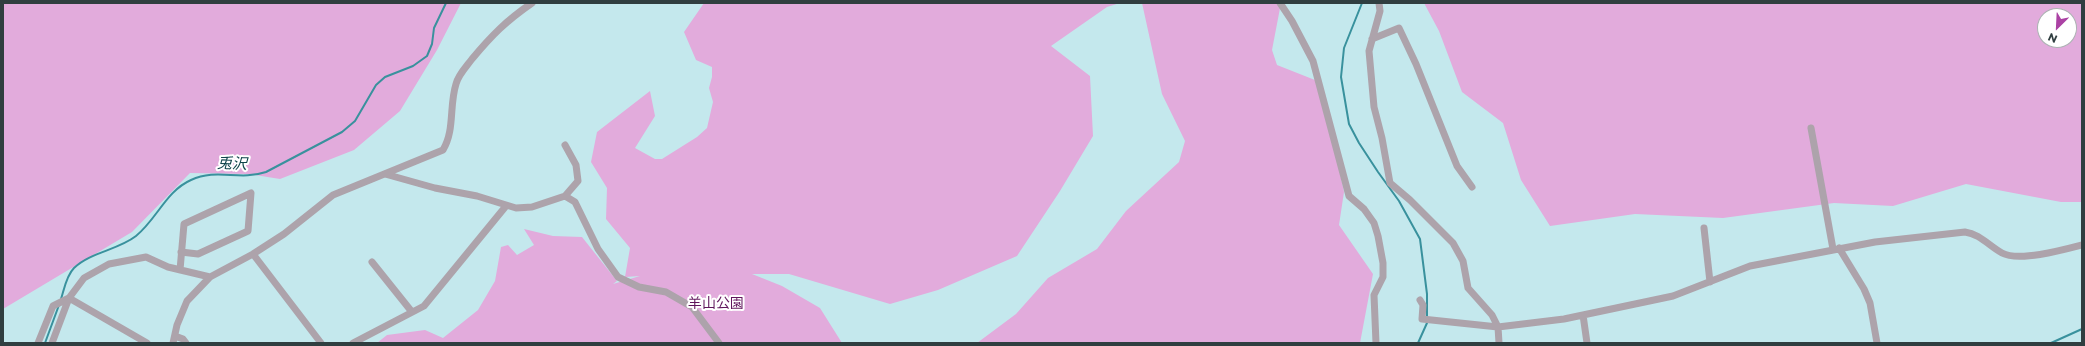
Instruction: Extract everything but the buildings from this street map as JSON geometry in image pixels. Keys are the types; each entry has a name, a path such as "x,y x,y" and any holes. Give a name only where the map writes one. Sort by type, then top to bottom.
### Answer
{"street":[{"path":"186,343 183,338 174,339 181,313 187,301 210,276 254,254 284,234 333,195 443,150 447,143 452,122 456,84 463,71 494,32 513,15 532,3"},
{"path":"1280,3 1292,21 1313,61 1349,196 1364,209 1374,223 1378,236 1383,263 1383,277 1374,295 1376,343"},
{"path":"1379,3 1380,11 1369,51 1374,107 1382,138 1390,183 1410,200 1453,243 1463,261 1468,288 1492,315 1498,327 1499,343"},
{"path":"1372,39 1399,28 1416,64 1457,166 1472,187"},
{"path":"1811,128 1836,249 1864,289 1870,303 1877,343"},
{"path":"384,174 435,188 477,196 506,206 532,207 565,196 578,181 576,165 565,145"},
{"path":"180,270 181,252 184,224 251,193 248,231 198,254 181,252"},
{"path":"565,196 574,202 598,249 618,277 639,287 666,292 688,304 702,319 719,343"},
{"path":"353,343 424,306 506,206"},
{"path":"1704,228 1710,282"},
{"path":"1420,300 1423,305 1422,319 1498,327 1564,319 1673,296 1750,266 1875,242 1965,232 1974,233 2004,254 2028,257 2082,245"},
{"path":"254,254 321,343"},
{"path":"52,343 69,298 84,278 109,264 146,257 180,270 210,276"},
{"path":"372,262 412,312"},
{"path":"38,343 53,306 69,298"},
{"path":"69,298 147,343"},
{"path":"1583,315 1587,343"}],"green space":[{"path":"3,3 461,3 437,50 400,111 354,150 280,179 249,174 190,173 132,232 3,309"},
{"name":"羊山公園","path":"704,3 1120,3 1107,7 1051,46 1090,76 1093,136 1060,191 1017,256 938,290 890,304 789,274 752,274 782,286 820,308 842,343 377,343 387,335 425,330 443,338 478,310 495,281 501,247 508,245 517,255 534,245 524,229 553,236 582,237 617,281 613,284 640,276 625,277 630,248 606,219 607,188 591,162 597,132 650,91 655,116 635,148 655,159 662,159 697,137 707,128 713,102 709,88 712,77 712,67 696,60 684,32"},
{"path":"1142,3 1281,3 1272,50 1277,65 1320,82 1344,192 1339,225 1373,274 1360,343 977,343 1016,314 1048,278 1097,249 1126,211 1179,162 1185,141 1162,94"},
{"path":"1424,3 2082,3 2082,202 2061,202 1966,184 1893,206 1834,203 1723,218 1635,214 1550,226 1521,180 1503,123 1462,92 1439,31"}],"waterway":[{"name":"兎沢","path":"61,299 67,279 74,268 88,258 121,245 136,236 150,222 168,198 182,185 191,180 210,175 247,175 266,172 342,132 355,121 376,85 385,77 413,66 427,56 432,44 434,28 446,3"},
{"path":"1362,3 1344,48 1341,77 1349,124 1359,143 1399,201 1420,239 1427,294 1427,323 1418,343"},
{"name":"兎沢","path":"45,343 59,305"},
{"path":"2051,343 2082,329"}]}
